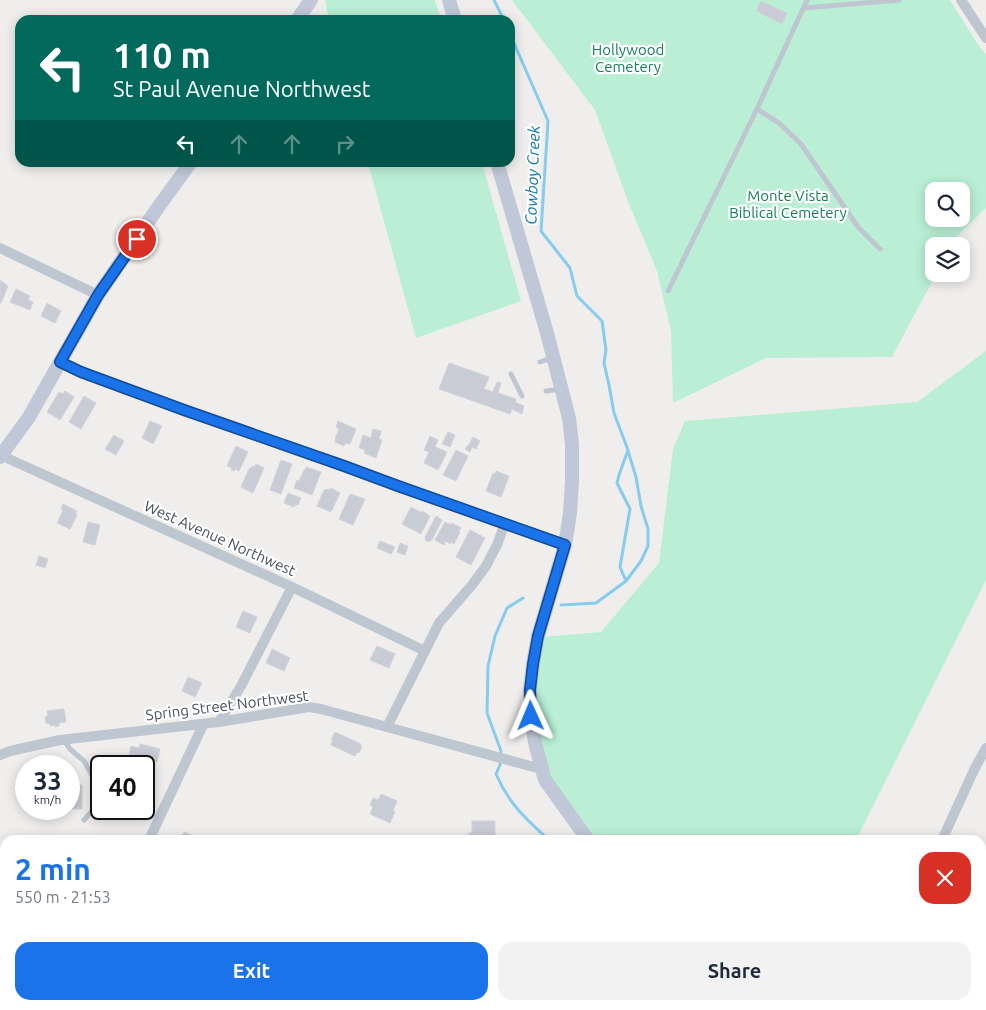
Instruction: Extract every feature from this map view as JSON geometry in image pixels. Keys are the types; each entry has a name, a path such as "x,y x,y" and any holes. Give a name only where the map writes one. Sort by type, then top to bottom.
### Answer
{"street":[{"path":"301,15 312,0"},
{"path":"449,0 454,15"},
{"path":"961,0 986,38"},
{"path":"1,455 29,417 98,295 187,167"},
{"path":"498,167 547,360 561,389 569,418 572,444 570,514 565,545 538,636 530,690 535,743 545,780 584,835"},
{"path":"0,248 98,295"},
{"path":"60,362 81,372 565,545"},
{"name":"West Avenue Northwest","path":"1,455 292,587 425,650"},
{"path":"387,727 439,623 486,566 505,524"},
{"path":"219,722 241,686 292,587"},
{"name":"Spring Street Northwest","path":"0,754 64,740 202,725 309,708 321,709 542,769"},
{"path":"151,835 202,725"},
{"path":"944,835 986,748"}],"lane":[{"path":"668,290 757,109 807,0"},
{"path":"804,8 899,0"},
{"path":"757,109 779,123 801,144 858,227 880,249"},
{"path":"511,374 522,396"},
{"path":"546,391 561,389"},
{"path":"64,740 84,761 96,782 97,795 92,811 84,820"}],"green space":[{"path":"325,0 435,0 440,15 328,15"},
{"name":"Monte Vista Biblical Cemetery","path":"512,0 950,0 986,54 986,208 970,223 970,182 925,182 925,227 966,227 956,237 925,237 925,282 932,282 892,357 766,358 673,403 671,331 657,271 629,204 595,110"},
{"path":"369,167 483,167 521,301 416,338"},
{"path":"986,351 986,580 858,835 580,835 540,776 533,709 541,637 601,632 659,563 673,449 685,421 917,402"}],"building":[{"path":"761,1 787,13 782,24 756,11"},
{"path":"0,280 8,286 1,303 0,303"},
{"path":"16,289 30,296 28,300 33,302 30,310 10,302"},
{"path":"47,303 61,311 55,323 41,316"},
{"path":"449,363 489,377 484,389 493,392 497,382 501,383 498,393 516,399 515,402 524,406 522,414 512,409 510,414 439,389"},
{"path":"65,391 74,397 60,420 47,412 59,392 63,394"},
{"path":"84,396 96,403 81,429 69,422"},
{"path":"150,421 162,426 153,444 142,438"},
{"path":"338,421 356,429 350,444 346,443 344,446 335,442 339,429 336,427"},
{"path":"373,429 381,431 379,439 382,440 376,458 364,453 365,450 359,448 363,435 371,438"},
{"path":"448,432 455,435 450,447 442,444"},
{"path":"114,435 124,441 116,455 105,449"},
{"path":"430,436 438,440 435,447 447,452 438,470 424,463 429,452 424,450"},
{"path":"473,437 480,441 476,449 472,447 470,452 465,449"},
{"path":"236,446 248,452 239,471 231,470 232,468 227,466"},
{"path":"456,450 468,456 456,481 443,475"},
{"path":"281,460 292,464 281,494 270,490"},
{"path":"256,464 264,468 253,493 241,487 249,469 253,466 255,467"},
{"path":"306,467 321,472 312,495 294,488"},
{"path":"496,471 509,476 501,497 486,491 493,473 495,474"},
{"path":"331,488 340,493 331,512 317,506 324,490 331,490"},
{"path":"288,493 301,498 298,505 296,504 294,507 284,503"},
{"path":"350,494 365,499 353,525 339,519"},
{"path":"63,504 77,511 70,529 57,523 63,510 61,509"},
{"path":"411,507 430,516 421,534 402,524"},
{"path":"436,516 442,520 432,540 429,542 425,540 425,537"},
{"path":"88,522 100,525 95,545 83,542"},
{"path":"445,522 451,525 452,523 461,528 454,544 445,541 444,545 435,540"},
{"path":"470,530 485,538 471,565 456,557"},
{"path":"380,541 395,547 391,554 377,548"},
{"path":"400,543 408,546 405,555 397,552"},
{"path":"39,556 48,559 45,568 36,565"},
{"path":"243,611 257,617 250,633 236,627"},
{"path":"377,646 395,654 389,668 370,660"},
{"path":"272,649 290,658 284,671 266,663"},
{"path":"188,677 202,683 195,697 182,691"},
{"path":"64,709 66,722 59,723 59,726 55,727 55,725 50,726 49,723 46,723 47,711"},
{"path":"335,732 361,744 360,746 362,747 359,753 357,752 355,756 331,745"},
{"path":"140,744 160,749 157,762 155,761 155,755 129,754 131,746 139,748"},
{"path":"80,785 82,785 82,809 80,809"},
{"path":"381,794 397,801 390,823 370,814 373,807 370,805 373,798 378,800"},
{"path":"472,821 495,821 495,835 469,835 469,833 472,833"}],"waterway":[{"name":"Cowboy Creek","path":"494,0 502,15"},
{"name":"Cowboy Creek","path":"515,45 548,121 541,231 570,268 577,296 602,321 606,350 604,363 614,413 628,450 617,483 630,509 620,567 626,581 596,603 561,605"},
{"path":"626,581 641,561 648,546 648,529 628,451"},
{"name":"Cowboy Creek","path":"523,598 507,608 495,636 488,666 487,713 501,751 500,765 496,774 501,785 518,810 543,835"}],"route":[{"path":"137,239 98,295 60,362 81,372 184,410 565,545 538,636 530,690 531,716"}],"park label":[{"name":"Hollywood Cemetery","path":"628,58"}]}
